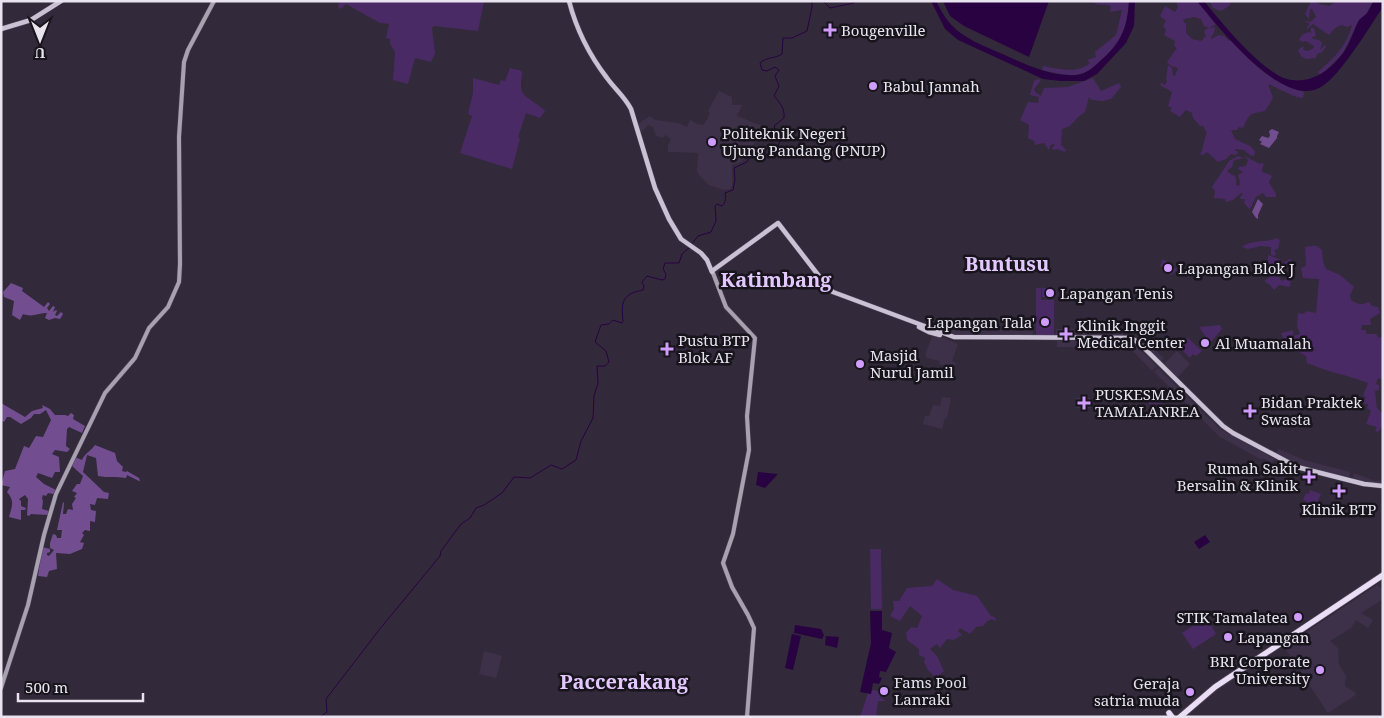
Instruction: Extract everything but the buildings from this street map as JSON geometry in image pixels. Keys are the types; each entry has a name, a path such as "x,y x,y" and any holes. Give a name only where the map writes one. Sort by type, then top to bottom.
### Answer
{"highway":[{"path":"1181,717 1215,688 1383,577"}],"main road":[{"path":"1,29 33,19 61,1"},
{"path":"569,1 574,18 594,59 628,105 661,201 681,239 691,245 705,258 712,272 777,224 829,289 869,307 903,319 929,332 962,340 1131,340 1223,426 1259,448 1297,467 1371,487 1383,488"}],"street":[{"path":"1,688 28,605 37,572 40,551 56,494 102,399 113,382 137,355 149,328 168,307 179,283 180,133 183,70 186,53 214,1"},
{"path":"712,272 726,308 755,338 747,416 749,450 733,534 723,562 732,587 754,628 746,717"}],"shaded area":[{"path":"339,1 484,1 478,31 434,26 432,28 435,53 431,62 415,58 408,84 393,80 395,52 390,44 390,39 386,38 389,24 380,23 346,4 341,9 338,7"},
{"path":"931,1 936,1 948,21 968,38 1041,70 1059,74 1077,75 1084,73 1113,48 1122,35 1127,20 1129,1 1135,1 1134,26 1126,43 1097,74 1084,81 1043,79 958,40 945,29"},
{"path":"943,1 1049,1 1029,57 964,26 950,16"},
{"path":"1092,1 1129,1 1128,21 1122,37 1103,60 1088,71 1075,75 1066,75 1042,70 1043,66 1068,70 1080,69 1090,63 1087,60 1096,57 1095,52 1116,35 1122,10 1110,12 1111,6 1097,4"},
{"path":"1176,1 1197,1 1216,24 1209,28 1204,26 1201,19 1194,17 1184,19 1186,33 1192,39 1201,41 1206,36 1204,32 1206,29 1215,27 1211,39 1219,35 1224,36 1229,41 1231,40 1263,72 1281,83 1304,92 1303,98 1299,98 1268,84 1273,98 1265,111 1251,115 1243,128 1239,127 1237,130 1231,130 1235,139 1250,146 1255,151 1254,156 1244,150 1235,149 1238,152 1236,155 1231,154 1226,159 1218,162 1207,152 1203,155 1200,154 1207,133 1203,126 1200,126 1193,118 1192,113 1186,110 1180,117 1170,111 1172,108 1168,106 1172,92 1160,85 1161,83 1165,85 1167,81 1168,65 1172,68 1173,76 1175,76 1178,68 1171,66 1167,62 1177,48 1174,46 1175,41 1164,35 1166,30 1163,26 1166,21 1160,16 1165,6 1175,12 1178,7"},
{"path":"1197,1 1204,1 1242,45 1266,67 1277,75 1295,80 1311,78 1326,71 1338,60 1350,42 1359,21 1367,13 1374,1 1383,1 1383,7 1353,52 1334,76 1317,89 1302,91 1285,85 1268,75 1234,44"},
{"path":"1209,1 1232,1 1229,6 1221,11 1213,8"},
{"path":"1311,1 1329,6 1335,1 1373,1 1366,15 1359,20 1343,53 1321,75 1318,72 1334,57 1343,45 1352,25 1347,27 1342,25 1334,29 1329,35 1313,24 1307,29 1310,24 1303,20 1310,22 1316,17 1312,9 1310,9 1309,19 1305,14"},
{"path":"1311,28 1314,28 1316,36 1312,37 1313,39 1319,40 1322,43 1320,50 1325,45 1326,47 1317,54 1316,58 1306,59 1301,56 1298,50 1304,47 1303,50 1308,51 1314,48 1314,46 1306,41 1302,42 1299,40 1302,35 1308,32 1311,33"},
{"path":"510,68 522,71 522,92 545,111 540,118 526,113 518,137 520,139 512,169 460,153 472,116 468,114 473,93 473,78 499,85 501,80 505,81"},
{"path":"1093,78 1101,91 1119,83 1121,87 1111,99 1103,101 1092,100 1089,97 1085,112 1070,126 1062,129 1061,145 1066,150 1065,152 1057,149 1053,150 1052,148 1055,145 1052,144 1049,150 1044,143 1035,145 1034,141 1028,138 1029,125 1020,120 1028,102 1038,103 1039,97 1030,95 1034,81 1041,80 1034,89 1041,96 1044,88 1068,87"},
{"name":"Politeknik Negeri Ujung Pandang (PNUP)","path":"719,91 732,97 732,105 742,105 737,116 762,126 747,155 741,162 732,165 732,186 730,189 724,190 709,185 700,176 697,171 698,153 668,152 668,145 671,139 665,135 663,138 656,136 653,127 648,125 640,134 638,124 650,116 655,120 678,123 687,127 690,120 704,125 710,113 708,111"},
{"path":"1272,129 1279,132 1269,148 1260,144 1262,142 1259,140 1262,136 1268,138 1270,136 1269,131"},
{"path":"1238,156 1244,158 1234,160 1232,167 1227,171 1235,177 1236,185 1239,186 1238,175 1243,172 1238,169 1239,167 1246,166 1248,160 1244,156 1264,165 1262,172 1271,175 1272,177 1269,181 1276,197 1266,197 1263,193 1256,197 1249,209 1244,203 1245,199 1240,197 1243,194 1241,193 1233,200 1226,202 1225,199 1214,198 1215,191 1212,187 1229,161"},
{"path":"1258,199 1263,204 1258,219 1252,212"},
{"path":"1277,238 1280,241 1278,249 1274,250 1276,254 1274,256 1271,255 1271,247 1261,246 1248,249 1242,247 1250,243"},
{"path":"1317,246 1322,250 1326,269 1340,275 1354,287 1350,295 1351,300 1360,304 1369,302 1372,306 1378,307 1380,313 1370,319 1371,325 1362,325 1361,330 1366,330 1366,334 1376,334 1379,338 1383,336 1383,380 1378,378 1376,384 1379,385 1379,390 1375,391 1377,408 1382,413 1383,428 1378,432 1375,431 1377,427 1366,424 1371,411 1367,408 1368,404 1363,403 1366,397 1363,396 1368,383 1307,363 1306,356 1286,345 1289,340 1283,338 1281,333 1293,330 1293,336 1300,334 1297,326 1298,313 1304,314 1306,311 1316,313 1319,279 1303,278 1301,268 1306,266 1305,247"},
{"path":"1268,255 1279,259 1283,263 1291,260 1291,264 1282,269 1282,276 1279,278 1282,281 1289,277 1291,278 1290,287 1279,285 1274,290 1266,283 1265,280 1275,274 1269,273 1269,268 1265,268 1262,272 1261,270 1263,267 1260,266 1264,264 1263,262 1268,264"},
{"name":"Lapangan Blok J","path":"1163,259 1177,270 1171,275 1160,266"},
{"path":"11,283 23,288 22,291 44,307 48,302 50,304 47,308 49,311 53,306 55,307 53,312 57,311 55,315 57,316 61,312 63,314 60,319 49,320 45,318 47,313 23,314 20,320 12,315 14,301 4,297 3,292"},
{"name":"Lapangan Tala'","path":"1036,288 1041,288 1041,300 1054,300 1054,336 1036,336"},
{"path":"1042,288 1053,288 1053,297 1042,297"},
{"path":"1220,325 1222,329 1210,343 1199,327"},
{"path":"951,328 965,330 1033,330 1033,336 955,337 948,334"},
{"path":"1056,329 1124,330 1123,335 1056,336"},
{"path":"933,334 958,344 952,361 956,363 954,368 939,364 940,361 927,358 925,355"},
{"path":"1140,337 1164,358 1160,363 1137,340"},
{"path":"1188,338 1202,351 1196,356 1193,354 1190,358 1179,347"},
{"path":"1057,341 1128,341 1133,343 1157,366 1152,371 1129,347 1057,347"},
{"path":"1177,351 1190,364 1177,378 1163,365"},
{"path":"1158,368 1220,429 1275,459 1272,463 1263,458 1262,460 1220,437 1154,372"},
{"path":"1150,391 1163,404 1149,404"},
{"path":"942,397 951,398 947,418 945,418 942,429 923,424 925,416 929,416 933,405 940,406"},
{"name":"PUSKESMAS TAMALANREA","path":"1076,398 1091,398 1091,408 1076,408"},
{"path":"1,403 25,417 32,411 43,408 42,405 50,409 55,415 68,416 71,413 74,415 73,419 85,426 82,433 69,427 67,429 66,446 70,449 67,452 55,450 52,454 59,457 60,472 55,472 52,478 38,473 36,477 44,484 56,490 53,494 43,495 42,498 42,509 49,511 48,515 27,515 28,499 25,495 19,499 21,506 26,508 21,510 21,520 9,517 12,501 7,492 10,487 1,485 5,471 15,469 24,446 29,448 36,436 43,437 51,420 46,410 40,414 34,414 21,424 10,417 7,417 4,422 1,420"},
{"path":"95,445 115,453 117,461 123,467 122,471 127,471 139,478 140,481 127,475 126,478 98,476 96,458 87,455 83,472 104,492 109,493 108,499 97,498 95,505 90,504 91,510 96,511 95,522 90,521 90,531 85,530 82,533 84,535 80,542 84,543 82,549 70,554 56,553 57,569 49,571 47,577 38,576 42,547 50,549 50,552 47,553 49,556 54,550 50,548 53,534 57,538 61,538 62,530 57,530 63,502 63,514 66,514 68,509 73,510 72,504 77,493 72,491 77,484 80,484 83,476 71,465 75,457 82,460"},
{"path":"1279,449 1304,460 1350,472 1349,479 1299,466 1275,454"},
{"path":"758,472 778,474 765,488 756,485"},
{"path":"1354,473 1375,481 1383,480 1383,484 1352,480"},
{"path":"1310,490 1321,494 1315,508 1305,504 1306,501 1303,500 1306,493 1309,494"},
{"path":"1205,535 1210,542 1199,549 1194,542"},
{"path":"870,549 881,549 882,609 871,609"},
{"path":"937,579 953,590 977,596 991,616 995,617 996,622 992,619 987,621 983,626 976,627 970,634 960,628 958,631 962,635 954,640 947,639 940,648 937,644 930,649 937,656 944,671 936,678 928,670 924,662 925,658 919,655 919,649 907,640 906,633 911,627 917,628 922,616 910,606 900,621 890,616 894,609 893,601 899,601 907,588 932,586"},
{"name":"BRI Corporate University","path":"1377,585 1383,589 1383,599 1361,613 1373,620 1368,628 1356,620 1351,628 1330,641 1338,648 1338,663 1346,676 1345,686 1357,694 1328,713 1284,647"},
{"path":"870,611 882,611 882,630 892,633 889,648 896,652 886,672 880,671 879,677 882,678 879,684 873,683 871,694 860,692 871,643"},
{"path":"1206,617 1216,634 1193,649 1182,633"},
{"path":"795,625 821,629 824,635 822,639 794,633"},
{"path":"792,634 801,636 793,670 785,668"},
{"path":"826,636 839,637 837,648 825,645"},
{"path":"484,651 502,656 496,678 479,674"},
{"path":"872,690 881,691 880,697 886,701 878,701 876,717 860,717 868,693 871,694"}],"waterway":[{"path":"691,245 698,236 711,232 716,221 715,206 717,204 722,206 725,200 725,193 733,190 734,168 747,162 753,150 758,147 767,155 772,156 775,154 782,135 776,132 774,126 784,118 783,108 774,96 779,86 775,76 779,70 775,67 767,71 762,70 760,63 782,54 783,38 792,38 807,31 812,1"},
{"path":"823,1 830,8 854,3 855,1"},
{"path":"320,717 327,712 326,699 379,630 440,556 441,551 461,524 470,518 476,508 502,493 514,477 530,478 551,465 562,469 576,460 581,441 593,418 594,396 598,383 597,366 605,366 609,362 606,351 595,342 601,325 609,324 613,320 622,323 624,300 631,294 643,290 642,282 647,276 665,279 666,274 663,269 665,263 679,263 682,254 689,248"}],"place":[{"name":"Bougenville","path":"830,30"},
{"name":"Babul Jannah","path":"873,86"},
{"name":"Politeknik Negeri Ujung Pandang (PNUP)","path":"712,142"},
{"name":"Lapangan Blok J","path":"1168,268"},
{"name":"Lapangan Tenis","path":"1050,293"},
{"name":"Lapangan Tala'","path":"1045,322"},
{"name":"Klinik Inggit Medical Center","path":"1066,334"},
{"name":"Al Muamalah","path":"1205,343"},
{"name":"Pustu BTP Blok AF","path":"667,349"},
{"name":"Masjid Nurul Jamil","path":"860,364"},
{"name":"PUSKESMAS TAMALANREA","path":"1084,403"},
{"name":"Bidan Praktek Swasta","path":"1250,411"},
{"name":"Rumah Sakit Bersalin & Klinik","path":"1309,477"},
{"name":"Klinik BTP","path":"1339,491"},
{"name":"STIK Tamalatea","path":"1298,617"},
{"name":"Lapangan","path":"1228,637"},
{"name":"BRI Corporate University","path":"1320,670"},
{"name":"Fams Pool Lanraki","path":"884,691"},
{"name":"Geraja satria muda","path":"1190,692"}],"district":[{"name":"Buntusu","path":"1007,263"},
{"name":"Katimbang","path":"776,279"},
{"name":"Paccerakang","path":"624,681"}]}
